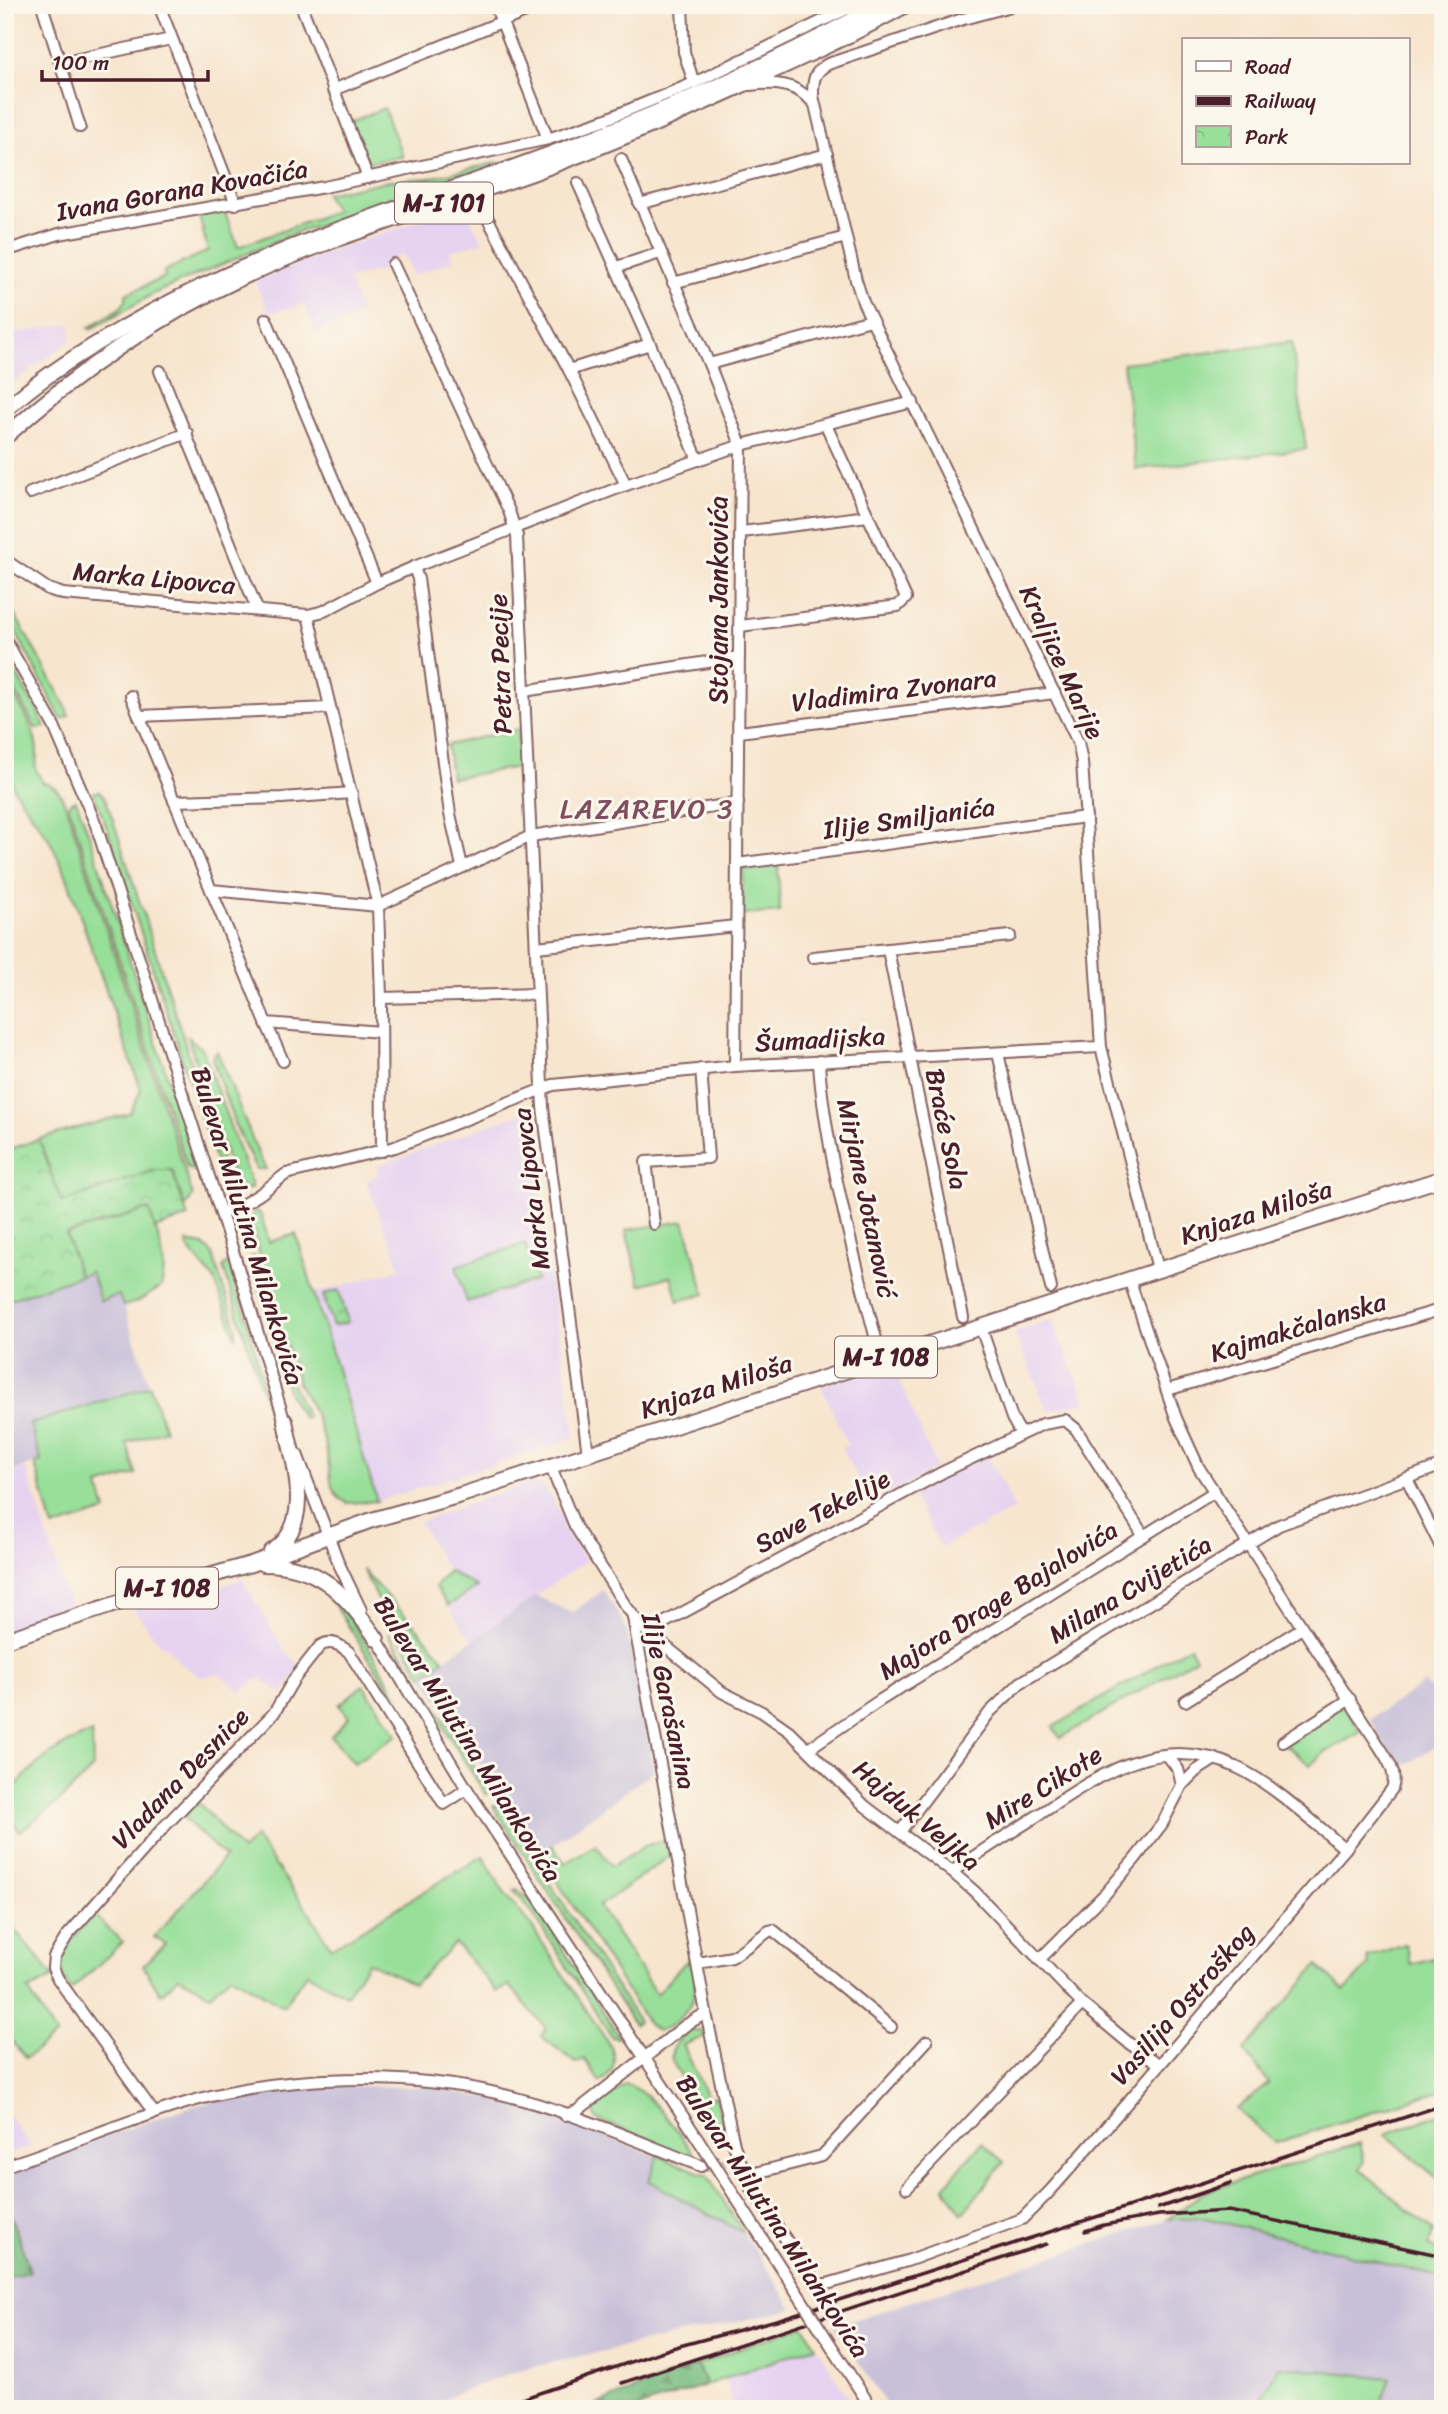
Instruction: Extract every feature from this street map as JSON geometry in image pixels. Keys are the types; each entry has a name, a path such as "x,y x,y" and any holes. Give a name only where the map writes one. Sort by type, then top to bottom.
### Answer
{"main road":[{"name":"M-I 101","path":"6,410 49,375 123,327 247,264 344,226 598,136 775,59 880,5"},
{"name":"M-I 101","path":"5,437 58,390 107,355 170,315 241,278 322,245 581,154 740,86 878,21 906,5"},
{"name":"Knjaza Miloša","path":"5,1640 146,1594 251,1564 372,1520 461,1495 1443,1178"},
{"path":"251,1564 278,1548 295,1522 298,1495 285,1421"},
{"path":"251,1564 293,1566 321,1578 342,1593 377,1639"}],"street":[{"path":"42,5 80,127"},
{"path":"159,5 236,204"},
{"path":"300,5 368,178"},
{"path":"495,5 548,139"},
{"path":"333,90 543,5"},
{"path":"682,5 684,52 694,83"},
{"name":"Ivana Gorana Kovačića","path":"5,251 59,234 236,204 548,139 604,120 694,83 841,9 855,5"},
{"path":"815,105 813,81 820,69 828,64 963,19 1015,5"},
{"path":"60,63 171,39"},
{"path":"740,86 784,84 804,93 815,105"},
{"name":"Kraljice Marije","path":"815,105 856,280 871,320 1071,726 1080,753 1101,1047 1158,1269"},
{"path":"639,204 827,154"},
{"name":"Stojana Jankovića","path":"621,159 741,445 735,1066"},
{"path":"578,183 617,267 698,460"},
{"path":"481,206 569,370 626,485"},
{"path":"673,283 846,237"},
{"path":"617,267 660,253"},
{"name":"Petra Pecije","path":"393,264 515,527 542,1089"},
{"path":"266,318 377,583"},
{"path":"709,364 871,320"},
{"path":"569,370 650,344"},
{"path":"160,371 257,609"},
{"name":"Marka Lipovca","path":"5,560 48,589 63,594 308,615 324,611 414,567 626,485 741,445 913,402"},
{"path":"740,626 902,604 906,598 826,425"},
{"path":"30,493 187,433"},
{"path":"741,532 868,516"},
{"path":"414,567 418,579 450,814 462,866"},
{"path":"308,615 378,906 382,998 382,1151"},
{"name":"Bulevar Milutina Milankovića","path":"5,639 54,726 96,825 285,1421 356,1601 467,1789 872,2409"},
{"path":"524,691 739,657"},
{"name":"Vladimira Zvonara","path":"740,732 1055,693"},
{"path":"131,696 283,1061"},
{"path":"139,716 330,708"},
{"path":"174,801 352,793"},
{"path":"211,890 378,906 531,836 738,803"},
{"name":"Ilije Smiljanića","path":"737,864 1086,817"},
{"path":"536,947 736,926"},
{"path":"813,957 1010,936"},
{"name":"Braće Sola","path":"888,950 963,1317"},
{"path":"382,998 537,994"},
{"path":"267,1023 381,1032"},
{"name":"Šumadijska","path":"542,1089 554,1085 735,1066 1101,1047"},
{"path":"998,1052 1051,1288"},
{"name":"Mirjane Jotanović","path":"819,1061 822,1098 834,1166 853,1254 877,1343"},
{"path":"654,1224 646,1162 708,1158 701,1069"},
{"name":"Marka Lipovca","path":"221,1213 251,1199 286,1174 382,1151 542,1089 573,1352 588,1454"},
{"name":"Vasilija Ostroškog","path":"813,2279 823,2284 873,2271 1022,2219 1102,2132 1345,1849 1392,1789 1395,1779 1391,1767 1249,1542 1214,1492 1187,1444 1175,1418 1129,1279"},
{"name":"Kajmakčalanska","path":"1167,1390 1443,1309"},
{"path":"981,1328 1012,1418 1021,1434"},
{"name":"Save Tekelije","path":"647,1632 943,1472 1042,1424 1059,1420 1065,1419 1071,1423 1143,1535"},
{"name":"Ilije Garašanina","path":"550,1465 575,1525 633,1617 706,2013 734,2145 744,2176 813,2279"},
{"name":"Milana Cvijetića","path":"900,1832 990,1712 1020,1683 1249,1542 1293,1518 1443,1465"},
{"path":"1407,1479 1443,1551"},
{"name":"Majora Drage Bajalovića","path":"808,1749 879,1701 1214,1492"},
{"name":"Hajduk Veljka","path":"633,1617 647,1632 722,1692 775,1721 808,1749 855,1797 953,1872 1082,2004 1159,2064"},
{"path":"1185,1701 1302,1628"},
{"name":"Vladana Desnice","path":"154,2113 58,1979 53,1968 54,1957 67,1936 102,1894 274,1713 294,1679 320,1646 324,1643 340,1644 349,1652 444,1804 467,1789"},
{"path":"1283,1741 1350,1699"},
{"name":"Mire Cikote","path":"953,1872 1108,1771 1139,1759 1167,1755 1188,1754 1215,1759 1242,1769 1260,1780 1345,1849"},
{"path":"1167,1755 1178,1769 1182,1785"},
{"path":"1039,1960 1106,1893 1135,1859 1161,1824 1182,1785 1196,1771 1215,1759"},
{"path":"698,1963 732,1957 773,1930 891,2026"},
{"path":"907,2188 1082,2004"},
{"path":"565,2115 576,2111 643,2057 706,2013"},
{"path":"744,2176 822,2156 927,2041"},
{"path":"5,2166 198,2099 293,2081 348,2079 444,2083 496,2093 565,2115 701,2166"}],"shaded area":[{"path":"463,206 483,242 450,251 453,260 413,276 403,254 385,261 384,270 348,279 361,314 315,333 304,304 269,313 255,281 331,251"},
{"path":"71,324 71,339 67,343 5,388 5,335"},
{"path":"527,1111 542,1227 575,1434 570,1439 542,1449 377,1501 314,1293 401,1269 366,1181 379,1174 377,1166"},
{"path":"91,1272 120,1295 150,1386 31,1424 41,1461 5,1474 5,1301"},
{"path":"1051,1319 1087,1402 1048,1410 1014,1332"},
{"path":"891,1362 937,1468 871,1504 842,1448 848,1445 821,1386"},
{"path":"987,1455 1015,1509 941,1547 912,1495"},
{"path":"26,1468 70,1608 66,1613 5,1633 5,1474"},
{"path":"531,1482 545,1487 567,1523 561,1527 586,1561 472,1640 448,1606 476,1587 448,1571 419,1522"},
{"path":"242,1579 284,1650 300,1666 283,1693 258,1678 241,1692 220,1674 200,1677 179,1662 166,1645 162,1646 133,1609 189,1590 216,1587"},
{"path":"603,1590 622,1620 628,1636 654,1771 540,1854 422,1675 536,1596 572,1613"},
{"path":"1424,1683 1443,1700 1443,1741 1398,1770 1370,1719"},
{"path":"428,2087 468,2094 539,2111 658,2156 650,2181 744,2233 793,2309 519,2370 416,2409 5,2409 5,2279 29,2270 5,2197 5,2171 192,2106 239,2096 300,2088"},
{"path":"5,2110 31,2146 5,2155"},
{"path":"1206,2218 1443,2278 1443,2409 889,2409 835,2326 1168,2219"},
{"path":"816,2346 856,2409 733,2409 725,2378"}],"green space":[{"path":"384,108 403,157 369,162 351,121"},
{"path":"500,162 478,176 341,221 300,231 157,292 89,328 121,307 126,300 126,294 165,277 164,271 208,251 199,215 224,210 238,247 336,211 325,194 392,180 429,178"},
{"path":"1292,342 1306,449 1136,469 1123,363"},
{"path":"5,597 69,716 62,719 60,717 5,611"},
{"path":"5,654 45,727 36,729 5,672"},
{"path":"5,680 33,733 37,756 35,768 43,783 60,793 66,806 193,1196 185,1207 172,1170 155,1170 61,1203 39,1139 130,1113 141,1090 65,872 49,839 15,791 5,764"},
{"path":"518,729 519,767 451,778 447,745"},
{"path":"99,791 104,796 113,820 221,1155 221,1160 216,1163 108,831 93,793"},
{"path":"76,800 197,1169 187,1167 69,807 70,803"},
{"path":"778,864 780,912 742,915 743,869"},
{"path":"188,1037 202,1049 251,1189 243,1189 233,1178"},
{"path":"217,1051 266,1169 256,1169 235,1125 212,1058"},
{"path":"39,1139 62,1203 155,1170 172,1170 188,1217 155,1229 149,1209 66,1234 79,1276 5,1301 5,1151"},
{"path":"149,1209 163,1258 161,1287 137,1302 123,1306 119,1295 100,1301 91,1272 79,1276 66,1234"},
{"path":"257,1211 261,1215 269,1242 296,1234 377,1501 347,1503 338,1497 332,1487 326,1447 315,1414 298,1383 252,1229 251,1218"},
{"path":"684,1221 705,1294 678,1301 671,1276 640,1285 626,1230"},
{"path":"187,1242 203,1245 212,1253 236,1327 236,1338 214,1279 188,1248"},
{"path":"525,1244 537,1280 467,1302 456,1266"},
{"path":"254,1256 291,1382 307,1417 303,1418 286,1384 251,1257"},
{"path":"228,1262 247,1319 273,1425 223,1267"},
{"path":"339,1290 348,1322 333,1326 323,1295"},
{"path":"150,1386 165,1430 127,1443 136,1474 99,1486 106,1511 53,1528 35,1464 41,1461 30,1424"},
{"path":"362,1569 425,1636 444,1660 422,1675"},
{"path":"448,1571 477,1587 448,1606 435,1587"},
{"path":"313,1578 336,1597 377,1661 416,1732 335,1605 324,1592 312,1584"},
{"path":"388,1632 490,1791 486,1795 422,1693"},
{"path":"1190,1646 1196,1658 1060,1738 1053,1727"},
{"path":"363,1685 397,1735 354,1763 331,1736 349,1717 339,1705"},
{"path":"1343,1703 1361,1732 1323,1754 1310,1765 1283,1743"},
{"path":"92,1733 93,1768 61,1800 20,1831 11,1821 5,1826 5,1792 11,1792 37,1764 57,1749"},
{"path":"198,1802 242,1851 255,1837 309,1912 331,1948 483,1856 503,1891 532,1927 612,2049 614,2064 610,2072 600,2082 584,2059 576,2063 541,2036 546,2028 509,1985 497,1992 455,1943 414,1984 368,1962 346,1995 307,1973 283,2006 231,1975 210,1995 179,1977 161,1994 143,1966 165,1944 154,1937 225,1857 183,1817"},
{"path":"500,1805 638,2021 634,2024 493,1806"},
{"path":"672,1837 674,1853 599,1906 656,1994 693,1954 696,1983 690,2005 677,2021 657,2031 648,2024 540,1854 553,1846 565,1863 596,1845 612,1866 645,1846"},
{"path":"517,1889 534,1904 620,2038 612,2037 529,1908 514,1891"},
{"path":"92,1913 123,1942 71,1990 60,1971 59,1958"},
{"path":"5,1918 54,1977 28,1990 56,2035 26,2058 5,2034"},
{"path":"1405,1944 1411,1964 1433,1958 1440,1976 1443,1976 1443,2090 1275,2143 1237,2109 1269,2083 1244,2050 1318,1965 1344,1991 1369,1965 1367,1957"},
{"path":"694,2030 705,2036 683,2045 708,2099 716,2096 726,2140 719,2145 672,2061 672,2051 677,2042"},
{"path":"625,2084 645,2095 655,2105 698,2161 596,2119 594,2109"},
{"path":"1443,2113 1443,2136 1440,2141 1443,2144 1443,2183 1385,2134"},
{"path":"982,2143 1004,2162 962,2214 944,2186"},
{"path":"1360,2143 1364,2161 1360,2169 1433,2231 1429,2246 1443,2254 1443,2278 1206,2218 1168,2219 1204,2192"},
{"path":"658,2156 707,2175 744,2233 649,2181"},
{"path":"5,2197 30,2271 5,2279"},
{"path":"803,2325 816,2346 706,2385 697,2365"},
{"path":"697,2365 706,2385 634,2409 592,2409 598,2404"},
{"path":"1279,2366 1390,2378 1379,2409 1255,2409"}],"tunnel":[{"path":"701,2166 739,2164"}],"railway":[{"path":"492,2409 672,2348 780,2319 1443,2105"},
{"path":"1158,2208 1231,2183"},
{"path":"1085,2231 1159,2215 1229,2211 1443,2256"},
{"path":"622,2383 1046,2244"}],"district":[{"name":"LAZAREVO 3","path":"647,808"}]}
